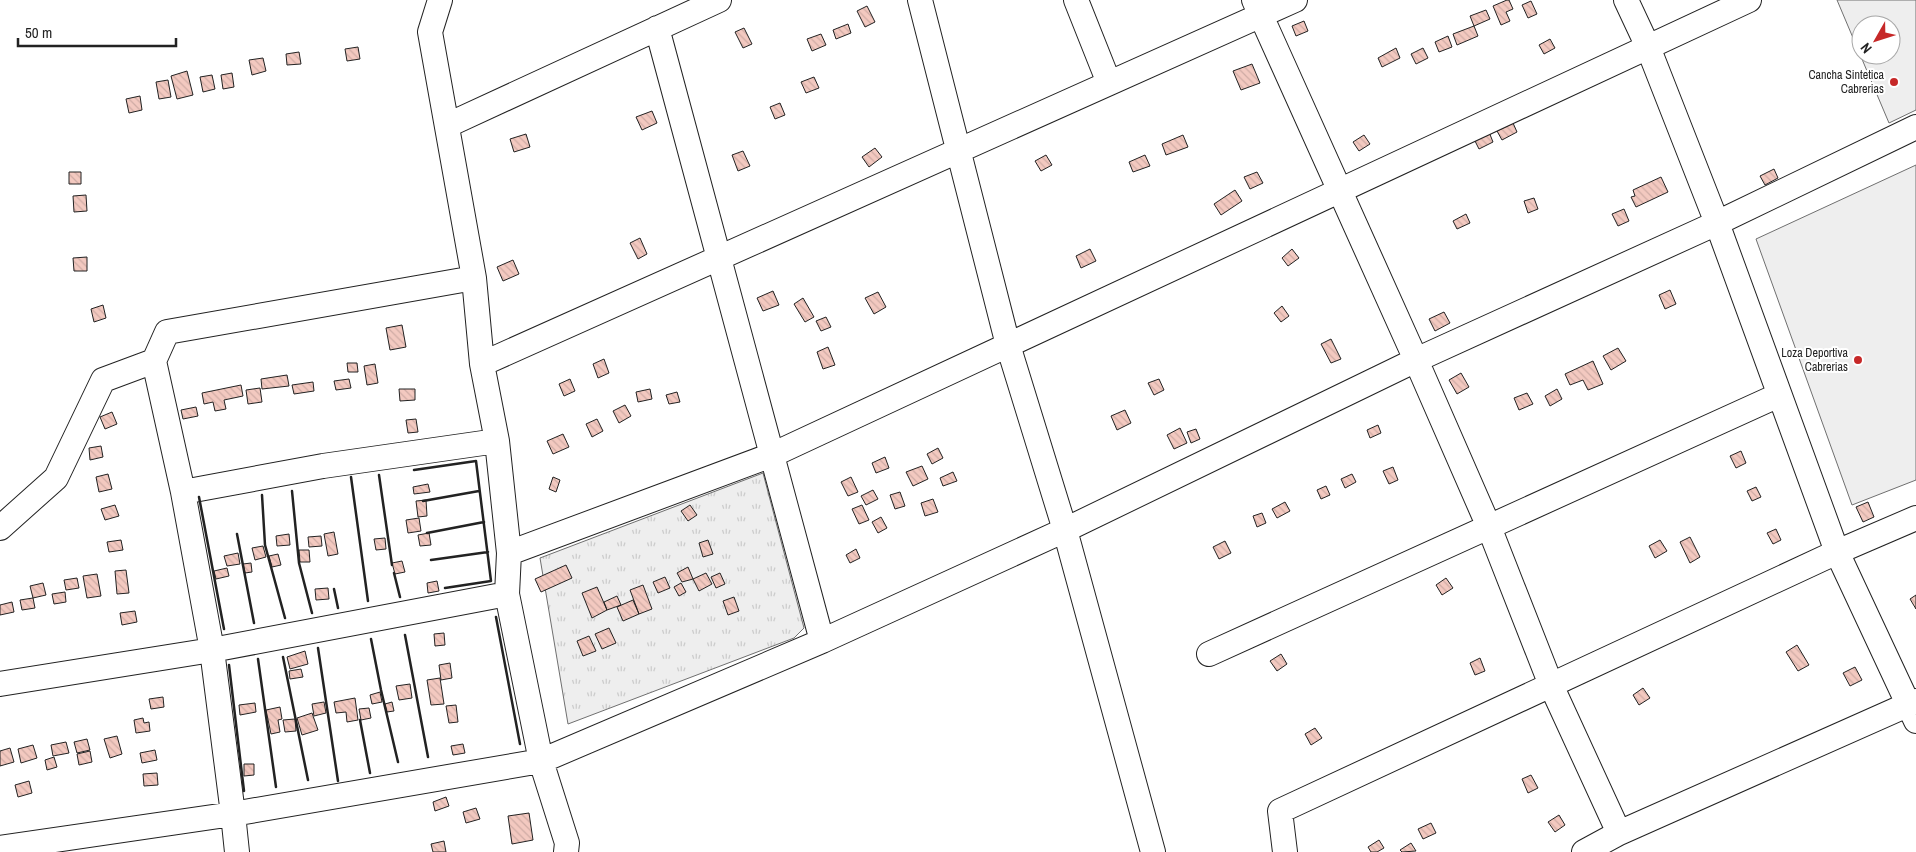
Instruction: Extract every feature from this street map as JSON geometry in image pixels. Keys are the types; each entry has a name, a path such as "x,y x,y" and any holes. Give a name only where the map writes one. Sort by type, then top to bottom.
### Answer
{"street":[{"path":"440,0 430,32 474,278 482,364 497,441 509,552 507,594 541,761 567,843 566,852"},
{"path":"448,125 719,0"},
{"path":"920,0 1008,345 1065,530 1153,852"},
{"path":"1076,0 1109,83"},
{"path":"482,364 1109,83 1258,8 1295,0"},
{"path":"1584,852 1619,833 1913,709 1837,552 1717,223 1648,48 1626,0"},
{"path":"509,552 772,455 1749,0"},
{"path":"1258,8 1489,527 1550,685 1619,833"},
{"path":"657,28 822,641"},
{"path":"0,848 233,814 541,761 822,641 1065,530 1416,360 1717,223 1916,127"},
{"path":"236,852 233,814 212,650 183,492 154,361 167,332 474,278"},
{"path":"0,528 56,478 102,380 154,361"},
{"path":"1209,654 1779,395"},
{"path":"183,492 323,466 497,441"},
{"path":"1285,852 1280,811 1837,552 1916,518"},
{"path":"0,684 212,650 507,594"}],"green space":[{"name":"Cancha Sintetica Cabrerias","path":"1837,0 1916,0 1916,110 1889,123 1864,65 1901,65 1901,15 1851,15 1851,33"},
{"name":"Loza Deportiva Cabrerias","path":"1916,165 1916,480 1852,505 1756,239"},
{"path":"763,473 804,628 794,638 568,724 540,558"}],"building":[{"path":"1509,0 1513,9 1506,12 1510,21 1501,25 1493,6"},
{"path":"1531,1 1537,14 1528,18 1522,5"},
{"path":"867,6 875,22 865,27 857,11"},
{"path":"1486,10 1490,19 1474,26 1470,16"},
{"path":"1304,21 1308,31 1296,36 1292,26"},
{"path":"848,24 851,33 836,39 833,30"},
{"path":"1474,26 1478,36 1457,45 1453,34"},
{"path":"744,28 752,44 743,48 735,32"},
{"path":"821,34 826,45 812,51 807,39"},
{"path":"1448,36 1452,47 1439,52 1435,42"},
{"path":"1550,39 1555,48 1544,54 1539,45"},
{"path":"358,47 360,59 347,61 345,49"},
{"path":"1396,48 1400,58 1382,67 1378,58"},
{"path":"1423,48 1428,58 1416,64 1411,54"},
{"path":"299,52 301,64 287,65 286,54"},
{"path":"263,58 266,71 252,75 249,60"},
{"path":"1252,64 1260,83 1241,90 1233,71"},
{"path":"187,71 193,95 177,99 171,76"},
{"path":"232,73 234,87 223,89 221,75"},
{"path":"212,75 215,89 203,92 200,77"},
{"path":"814,77 819,88 806,93 801,82"},
{"path":"168,80 171,97 159,99 156,82"},
{"path":"140,96 142,110 129,113 126,99"},
{"path":"780,103 785,115 775,119 770,107"},
{"path":"652,111 657,123 642,130 636,117"},
{"path":"1513,123 1517,132 1502,140 1497,131"},
{"path":"1489,132 1493,142 1479,149 1474,139"},
{"path":"526,134 530,147 514,152 510,139"},
{"path":"1183,135 1188,147 1166,155 1162,144"},
{"path":"1364,135 1370,144 1359,151 1353,142"},
{"path":"875,148 882,157 869,167 862,157"},
{"path":"743,151 750,166 738,171 732,155"},
{"path":"1046,155 1052,165 1041,171 1035,161"},
{"path":"1145,155 1150,166 1133,172 1129,162"},
{"path":"1774,169 1778,178 1765,185 1760,176"},
{"path":"69,172 81,172 81,184 69,184"},
{"path":"1257,172 1263,183 1250,189 1244,177"},
{"path":"1661,177 1668,192 1636,207 1631,197 1635,196 1633,190"},
{"path":"1235,190 1242,201 1221,215 1214,204"},
{"path":"86,195 87,211 74,212 73,196"},
{"path":"1534,198 1538,209 1528,213 1524,201"},
{"path":"1624,209 1629,221 1618,226 1612,214"},
{"path":"1466,214 1470,223 1457,229 1453,221"},
{"path":"640,238 647,254 638,259 630,243"},
{"path":"1090,249 1096,261 1081,268 1076,256"},
{"path":"1292,249 1299,258 1288,266 1282,258"},
{"path":"87,257 87,271 74,271 73,258"},
{"path":"513,260 519,274 503,281 497,267"},
{"path":"1670,290 1676,304 1665,309 1659,295"},
{"path":"773,291 779,305 763,311 757,298"},
{"path":"878,292 886,307 874,314 865,298"},
{"path":"803,298 814,317 805,322 794,304"},
{"path":"103,305 106,318 94,322 91,309"},
{"path":"1282,306 1289,316 1281,322 1274,313"},
{"path":"1444,312 1450,323 1435,331 1429,319"},
{"path":"826,317 831,327 821,331 816,321"},
{"path":"402,325 406,347 390,350 386,328"},
{"path":"1331,339 1341,359 1331,363 1321,344"},
{"path":"828,347 835,365 823,369 817,352"},
{"path":"1618,348 1626,361 1611,370 1603,356"},
{"path":"604,359 609,373 598,378 593,364"},
{"path":"1593,361 1603,384 1588,390 1583,380 1570,385 1565,374"},
{"path":"347,363 357,363 358,372 348,372"},
{"path":"375,364 378,383 367,385 364,366"},
{"path":"1461,373 1469,387 1457,394 1449,380"},
{"path":"287,375 289,386 262,389 261,379"},
{"path":"349,379 351,388 336,390 334,381"},
{"path":"570,379 575,391 564,396 559,384"},
{"path":"1159,379 1164,390 1154,395 1148,383"},
{"path":"313,382 314,391 294,394 292,385"},
{"path":"241,385 243,396 224,400 226,409 215,411 213,402 204,404 202,393"},
{"path":"260,388 262,402 248,404 246,390"},
{"path":"399,389 415,389 415,400 400,401"},
{"path":"650,389 652,399 638,402 636,392"},
{"path":"1557,389 1562,399 1550,406 1545,396"},
{"path":"677,392 680,402 669,404 666,395"},
{"path":"1527,393 1533,404 1519,410 1514,398"},
{"path":"625,405 631,416 619,423 613,411"},
{"path":"196,407 198,416 183,419 181,410"},
{"path":"1125,410 1131,423 1117,430 1111,416"},
{"path":"112,412 117,424 105,429 100,417"},
{"path":"416,419 418,432 408,433 406,420"},
{"path":"597,419 603,431 592,437 586,424"},
{"path":"1378,425 1381,433 1370,438 1367,430"},
{"path":"1180,428 1187,443 1174,449 1167,435"},
{"path":"1196,429 1200,439 1191,443 1187,432"},
{"path":"563,434 569,447 553,454 547,441"},
{"path":"101,446 103,457 90,460 89,448"},
{"path":"938,448 943,458 932,464 927,454"},
{"path":"1741,451 1746,463 1736,468 1730,456"},
{"path":"885,457 889,468 876,473 872,463"},
{"path":"922,466 928,479 913,486 906,472"},
{"path":"1393,467 1398,480 1389,484 1383,471"},
{"path":"953,472 957,481 943,486 940,478"},
{"path":"108,474 112,489 99,492 96,477"},
{"path":"1352,474 1356,482 1345,488 1341,479"},
{"path":"553,477 560,480 556,492 549,489"},
{"path":"851,477 858,492 848,496 841,482"},
{"path":"428,484 430,492 414,494 413,487"},
{"path":"1326,486 1330,495 1321,499 1317,490"},
{"path":"1756,487 1761,497 1752,501 1747,491"},
{"path":"873,490 878,499 866,505 861,496"},
{"path":"900,492 905,506 895,509 890,495"},
{"path":"933,499 938,512 925,516 921,503"},
{"path":"426,500 427,516 418,517 416,501"},
{"path":"1285,502 1290,511 1277,518 1272,509"},
{"path":"1868,502 1874,517 1863,522 1856,507"},
{"path":"115,505 119,516 105,520 101,509"},
{"path":"690,505 697,515 688,521 681,511"},
{"path":"862,505 869,520 859,524 852,509"},
{"path":"1262,513 1266,523 1257,527 1253,516"},
{"path":"881,517 887,528 878,533 872,522"},
{"path":"419,518 421,531 408,533 406,520"},
{"path":"1776,529 1781,540 1773,544 1767,533"},
{"path":"334,532 338,554 328,556 324,534"},
{"path":"429,533 431,545 420,546 418,535"},
{"path":"289,534 290,545 277,546 276,536"},
{"path":"321,536 322,546 309,547 308,537"},
{"path":"1690,537 1700,557 1690,563 1680,542"},
{"path":"385,538 386,549 376,550 374,539"},
{"path":"121,540 123,550 109,552 107,542"},
{"path":"708,540 713,554 703,557 699,543"},
{"path":"1660,540 1667,551 1655,558 1649,546"},
{"path":"1225,541 1231,553 1219,559 1213,547"},
{"path":"263,546 266,557 255,560 252,548"},
{"path":"856,549 860,558 850,563 846,555"},
{"path":"299,550 309,550 310,562 300,562"},
{"path":"238,553 240,564 227,566 224,556"},
{"path":"278,554 281,565 272,567 269,556"},
{"path":"402,561 405,572 395,574 392,563"},
{"path":"251,563 252,572 245,573 243,564"},
{"path":"566,565 572,578 541,592 535,579"},
{"path":"688,567 693,579 682,582 677,573"},
{"path":"227,568 229,576 216,579 214,571"},
{"path":"126,570 129,593 117,594 115,571"},
{"path":"706,573 712,584 699,591 693,579"},
{"path":"720,573 725,584 716,588 711,577"},
{"path":"97,574 101,596 87,598 83,576"},
{"path":"665,577 670,588 658,593 653,582"},
{"path":"77,578 79,588 66,590 64,580"},
{"path":"1446,578 1453,588 1442,595 1436,585"},
{"path":"437,581 439,591 428,593 427,583"},
{"path":"43,583 46,595 33,598 30,586"},
{"path":"681,583 686,592 679,596 674,587"},
{"path":"643,585 652,609 639,614 630,590"},
{"path":"597,587 607,610 592,618 582,593"},
{"path":"328,588 329,599 316,600 315,589"},
{"path":"65,592 66,602 54,604 52,594"},
{"path":"1916,595 1916,609 1910,599"},
{"path":"617,596 621,605 607,610 604,602"},
{"path":"734,597 739,611 728,615 723,601"},
{"path":"33,598 35,608 22,610 20,600"},
{"path":"633,600 639,614 623,621 617,607"},
{"path":"12,602 14,612 0,615 0,605"},
{"path":"135,611 137,622 122,625 120,613"},
{"path":"609,628 616,643 602,649 595,634"},
{"path":"444,633 445,645 435,646 434,634"},
{"path":"589,636 596,651 583,656 577,641"},
{"path":"1797,645 1809,665 1798,671 1786,652"},
{"path":"305,651 308,664 290,669 287,657"},
{"path":"1281,654 1287,664 1277,671 1270,661"},
{"path":"1480,658 1485,671 1475,675 1470,663"},
{"path":"450,663 452,678 441,680 439,665"},
{"path":"1855,667 1862,680 1850,686 1843,673"},
{"path":"301,669 303,677 290,679 289,671"},
{"path":"440,678 444,704 431,705 427,680"},
{"path":"410,684 412,698 399,700 396,686"},
{"path":"1643,688 1650,698 1639,705 1633,695"},
{"path":"380,692 382,702 372,704 370,695"},
{"path":"163,697 164,707 151,709 149,699"},
{"path":"355,698 358,720 347,722 346,712 336,713 334,702"},
{"path":"324,702 326,713 314,716 312,704"},
{"path":"392,702 394,711 387,712 385,704"},
{"path":"255,703 256,712 240,715 239,705"},
{"path":"456,705 458,722 449,723 446,706"},
{"path":"280,707 282,719 278,720 280,732 271,734 266,710"},
{"path":"369,708 371,718 361,720 359,709"},
{"path":"312,713 318,730 302,735 297,718"},
{"path":"143,718 144,723 149,722 150,731 136,733 134,720"},
{"path":"295,719 296,731 285,732 283,720"},
{"path":"1315,728 1322,738 1311,745 1305,734"},
{"path":"117,736 122,754 110,758 104,739"},
{"path":"87,739 90,750 77,753 74,742"},
{"path":"66,742 69,753 53,756 51,745"},
{"path":"463,744 465,753 453,755 451,746"},
{"path":"33,745 37,758 21,763 18,749"},
{"path":"10,748 14,762 0,766 0,751"},
{"path":"155,750 157,760 142,763 140,753"},
{"path":"90,751 92,762 79,765 77,754"},
{"path":"54,757 57,767 47,770 45,760"},
{"path":"244,764 254,764 254,775 244,776"},
{"path":"157,773 158,785 144,786 143,774"},
{"path":"1531,775 1538,788 1528,793 1522,779"},
{"path":"29,781 32,793 18,797 15,785"},
{"path":"446,797 449,806 435,811 433,802"},
{"path":"476,808 480,819 466,823 463,812"},
{"path":"529,813 533,840 512,844 508,816"},
{"path":"1559,815 1565,825 1555,832 1548,822"},
{"path":"1431,823 1436,833 1423,839 1418,829"},
{"path":"1379,840 1384,848 1377,852 1371,852 1368,847"},
{"path":"444,841 446,852 433,852 431,844"},
{"path":"1411,843 1416,851 1402,852 1400,850"}],"wall":[{"path":"414,470 476,461 491,581 445,588"},
{"path":"379,475 392,565"},
{"path":"351,477 368,601"},
{"path":"292,491 299,563 312,613"},
{"path":"423,501 479,491"},
{"path":"262,495 265,545 285,618"},
{"path":"199,497 224,629"},
{"path":"427,533 484,522"},
{"path":"237,534 254,623"},
{"path":"431,560 488,552"},
{"path":"394,573 400,597"},
{"path":"334,589 338,608"},
{"path":"496,617 520,744"},
{"path":"405,635 428,757"},
{"path":"371,639 398,762"},
{"path":"318,648 338,781"},
{"path":"283,657 308,780"},
{"path":"258,659 276,787"},
{"path":"229,665 244,791"},
{"path":"360,720 370,773"}],"place":[{"name":"Cancha Sintetica Cabrerias","path":"1894,82"},
{"name":"Loza Deportiva Cabrerias","path":"1858,360"}]}
